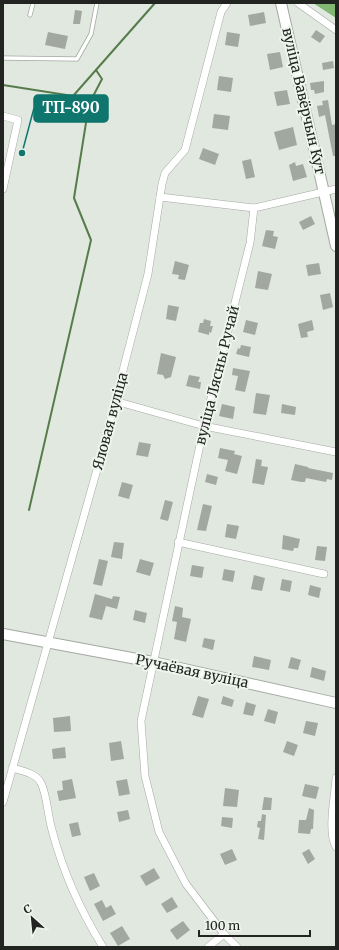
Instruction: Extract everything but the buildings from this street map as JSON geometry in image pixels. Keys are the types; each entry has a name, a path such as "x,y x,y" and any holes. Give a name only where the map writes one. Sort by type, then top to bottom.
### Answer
{"street":[{"name":"Яловая вуліца","path":"3,802 47,643 65,587 148,274 165,173 185,150 221,12 227,3"},
{"name":"вуліца Вавёрчын Кут","path":"281,3 336,246"},
{"path":"298,3 336,30"},
{"path":"3,116 18,120 3,189"},
{"path":"160,197 254,208 336,189"},
{"name":"вуліца Лясны Ручай","path":"237,947 224,934 186,884 159,832 145,776 141,720 204,426 250,243 254,208"},
{"path":"115,401 204,426 336,452"},
{"path":"178,542 324,574"},
{"name":"Ручаёвая вуліца","path":"3,634 153,662 336,703"},
{"path":"12,768 36,776 41,783 52,831 68,882 91,928 103,947"},
{"path":"336,778 332,828 333,842 336,846"},
{"path":"208,947 224,934"}],"lane":[{"path":"30,15 33,3"},
{"path":"3,58 77,59 91,34 97,3"}],"green space":[{"path":"313,3 336,3 336,18"}],"waterway":[{"path":"3,85 73,96 155,3"},
{"path":"29,510 91,240 74,198 89,104 102,79 96,70"}],"place":[{"name":"ТП-890","path":"22,153"}]}
